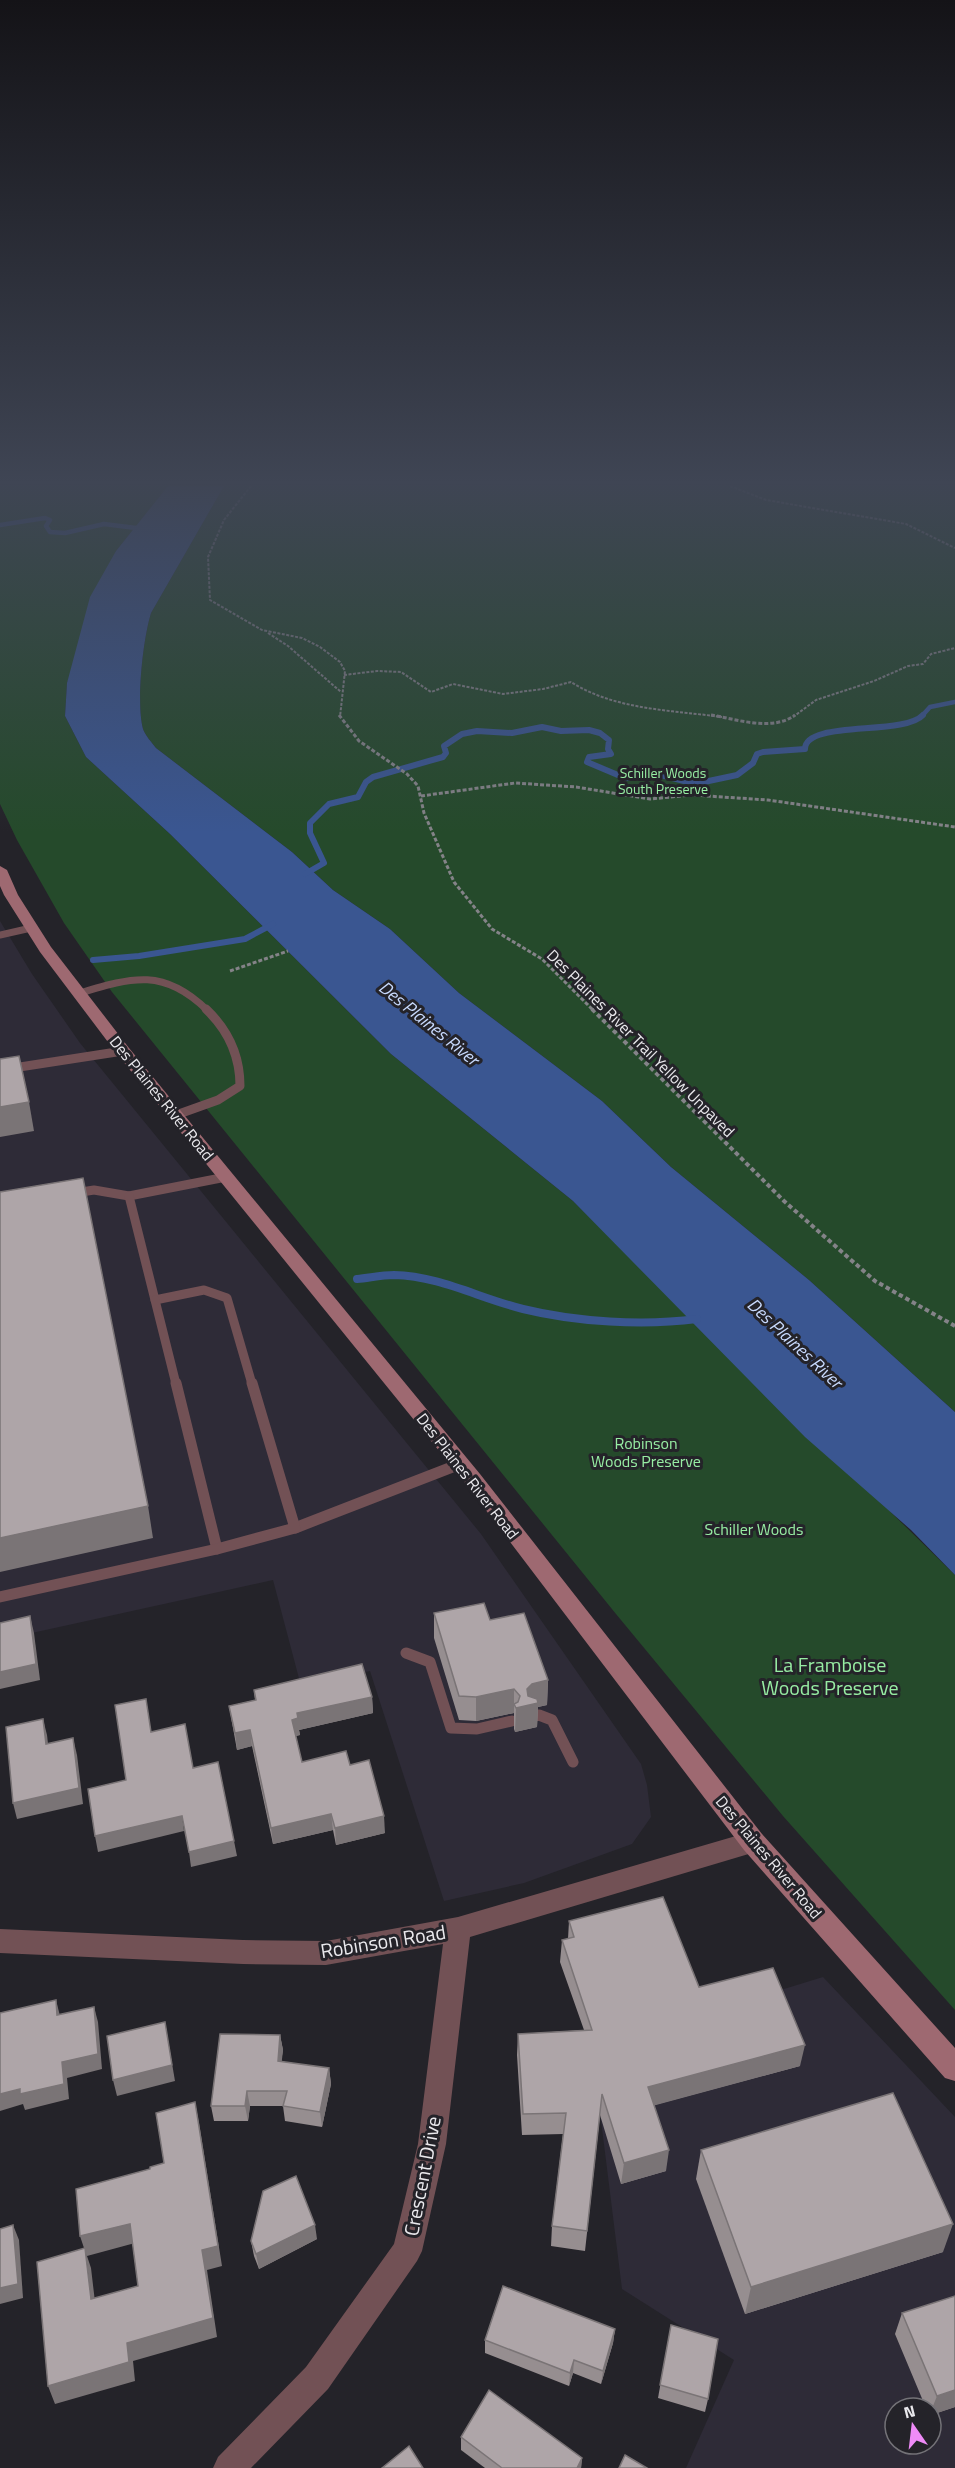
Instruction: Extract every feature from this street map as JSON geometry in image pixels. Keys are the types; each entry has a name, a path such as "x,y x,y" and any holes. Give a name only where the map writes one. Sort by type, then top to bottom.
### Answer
{"main road":[{"name":"Des Plaines River Road","path":"0,870 5,896 123,1051 460,1464 753,1842 955,2068"}],"street":[{"name":"Robinson Road","path":"0,1941 243,1952 326,1953 458,1929 753,1842"},
{"name":"Crescent Drive","path":"229,2468 318,2378 407,2251 432,2144 458,1929"}],"lane":[{"path":"0,935 31,928"},
{"path":"80,993 134,979 161,981 196,1002 223,1027 233,1045 240,1066 240,1086 233,1093 222,1098 176,1115"},
{"path":"0,1070 123,1051"},
{"path":"70,1194 94,1190 129,1196 226,1177"},
{"path":"129,1196 217,1549"},
{"path":"155,1300 204,1290 227,1298 295,1528"},
{"path":"0,1597 217,1549 295,1528 460,1464"},
{"path":"406,1653 430,1662 451,1728 477,1729 512,1721"},
{"path":"534,1716 539,1715 552,1719 573,1762"}],"path":[{"path":"212,601 286,642 320,675 342,692"},
{"path":"262,630 302,638 320,646 340,662 345,671 344,675 397,671 407,674 422,689 430,692 453,684 503,694 543,689 571,682 588,693 614,702 772,724 787,721 816,700 874,681 908,666 923,664 931,654 955,648"},
{"name":"Des Plaines River Trail Yellow Unpaved","path":"344,675 339,716 359,741 407,774 418,786 424,813 454,882 492,929 542,959 784,1201 875,1281 955,1326"},
{"path":"421,796 515,783 576,787 650,799 692,795 768,800 955,827"},
{"path":"230,971 288,951"}],"shaded area":[{"path":"0,921 32,974 80,1043 481,1534 641,1764 647,1785 651,1817 632,1844 524,1883 444,1901 370,1671 301,1686 273,1580 0,1640"},
{"path":"823,1977 955,2117 955,2468 686,2468 734,2360 622,2289 592,2048"}],"green space":[{"name":"Schiller Woods","path":"0,601 97,601 67,683 65,716 86,757 170,834 391,1054 573,1201 955,1575 955,2010 783,1816 616,1614 112,992 64,923 17,840 0,804"},
{"name":"Schiller Woods South Preserve","path":"158,601 955,601 955,1412 809,1280 671,1167 602,1101 459,993 390,929 333,890 292,852 156,748 143,729 140,703 143,654 151,613"}],"water":[{"name":"Des Plaines River","path":"89,601 158,601 148,624 140,687 143,729 156,748 292,852 333,890 390,929 459,993 602,1101 671,1167 809,1280 955,1412 955,1575 911,1530 805,1437 573,1201 391,1054 170,834 86,757 65,716 67,683"}],"building":[{"path":"19,1056 29,1102 0,1107 0,1059"},
{"path":"83,1178 148,1506 0,1538 0,1192"},
{"path":"484,1603 490,1620 524,1613 548,1680 532,1684 527,1689 528,1696 537,1699 538,1703 516,1708 514,1704 518,1702 520,1696 514,1689 476,1697 459,1696 434,1613"},
{"path":"30,1616 36,1664 0,1672 0,1623"},
{"path":"362,1664 372,1697 297,1713 298,1718 292,1720 302,1762 346,1751 350,1765 369,1760 384,1816 335,1828 331,1814 271,1828 250,1730 235,1733 229,1706 256,1700 254,1690"},
{"path":"146,1699 151,1732 185,1724 193,1768 218,1762 234,1841 189,1852 182,1816 95,1836 88,1789 126,1780 115,1705"},
{"path":"43,1719 46,1744 73,1738 79,1788 13,1803 6,1727"},
{"path":"663,1897 699,1987 773,1968 805,2045 648,2087 669,2150 624,2163 602,2094 587,2231 552,2226 566,2113 523,2114 518,2034 592,2030 562,1940 574,1937 569,1921"},
{"path":"56,2000 57,2015 94,2007 98,2054 62,2062 64,2084 20,2094 20,2089 0,2094 0,2013"},
{"path":"165,2022 172,2065 113,2080 107,2036"},
{"path":"220,2034 280,2035 278,2061 329,2068 320,2112 283,2106 287,2091 247,2091 245,2106 211,2106"},
{"path":"893,2093 953,2224 751,2287 701,2150"},
{"path":"195,2102 218,2246 202,2250 213,2318 127,2343 129,2362 48,2386 37,2262 85,2248 91,2299 138,2286 130,2224 80,2236 76,2189 164,2163 156,2113"},
{"path":"296,2176 315,2225 256,2254 251,2241 263,2191"},
{"path":"13,2225 18,2284 0,2288 0,2229"},
{"path":"503,2286 615,2329 603,2371 574,2360 570,2373 485,2340"},
{"path":"955,2296 955,2390 937,2396 902,2313"},
{"path":"671,2325 718,2339 708,2399 660,2385"},
{"path":"489,2390 582,2458 577,2468 502,2468 461,2437"},
{"path":"409,2446 423,2468 382,2468"},
{"path":"625,2455 647,2468 619,2468"}],"waterway":[{"path":"923,715 930,707 955,702"},
{"path":"305,874 324,863 310,833 310,823 329,804 358,797 366,782 373,777 443,757 446,753 444,746 462,734 477,731 512,733 542,727 561,731 589,730 600,733 609,740 608,749 611,754 589,757 587,762 625,778 657,774 684,781 704,782 737,775 753,763 757,754 763,752 805,749 809,740 821,734 897,725 923,715"},
{"path":"93,960 139,956 245,939 273,924"},
{"path":"357,1279 389,1275 411,1276 443,1283 523,1309 587,1320 654,1322 697,1319"}],"park label":[{"name":"Robinson Woods Preserve","path":"646,1452"},
{"name":"La Framboise Woods Preserve","path":"830,1676"}]}
